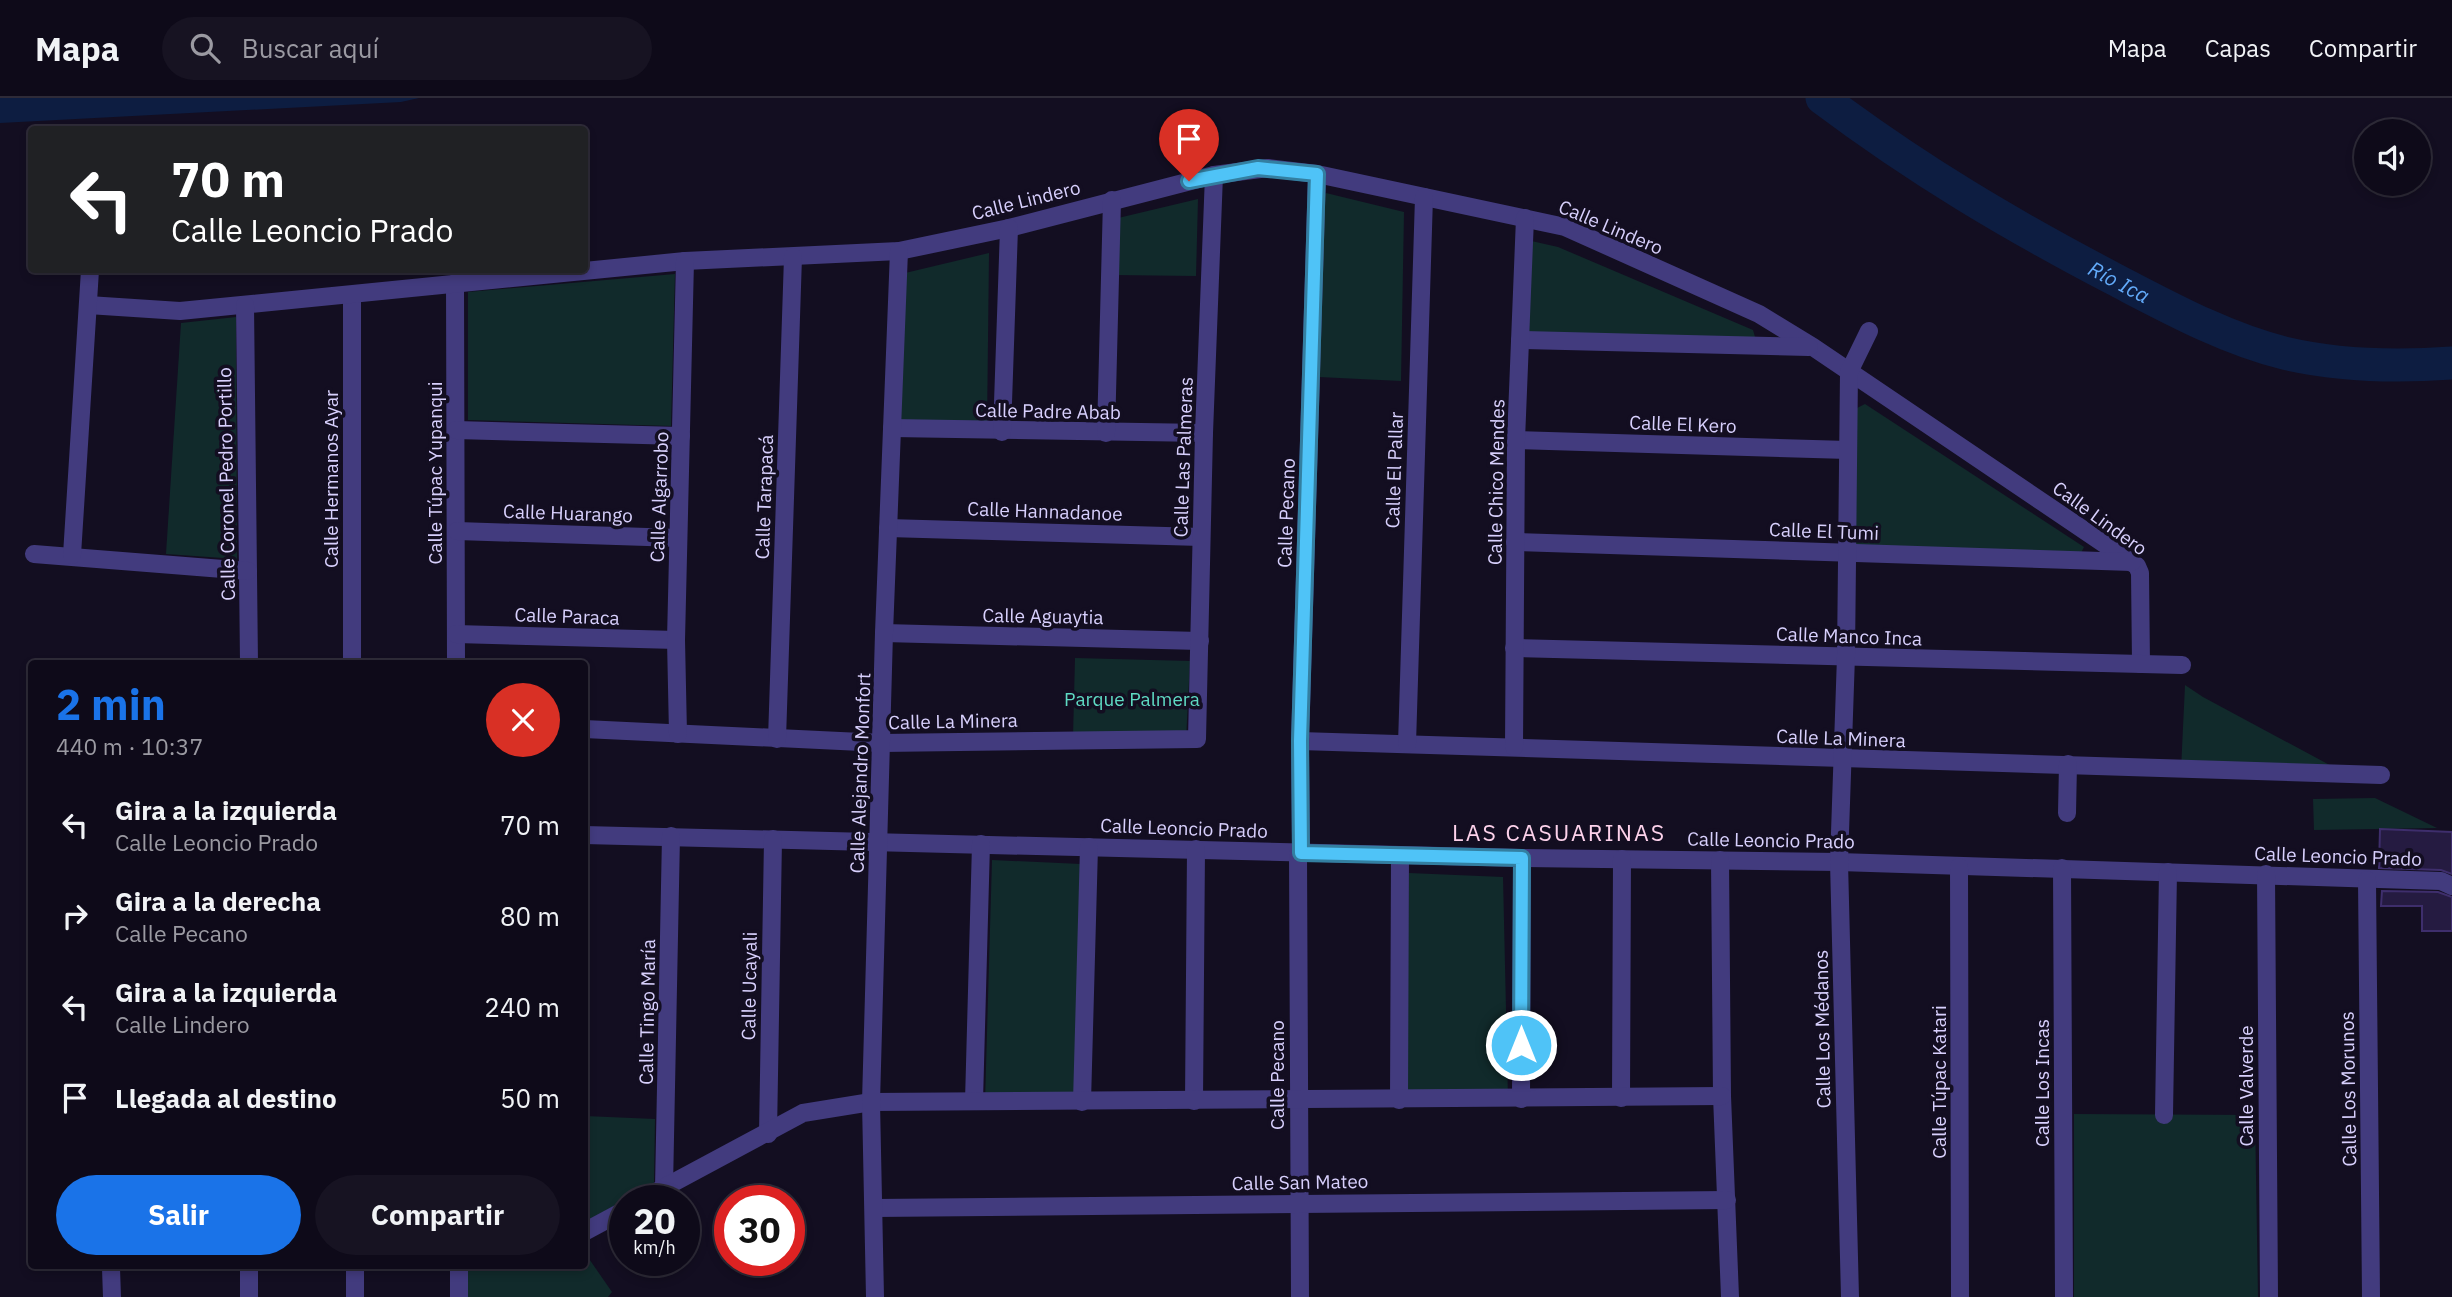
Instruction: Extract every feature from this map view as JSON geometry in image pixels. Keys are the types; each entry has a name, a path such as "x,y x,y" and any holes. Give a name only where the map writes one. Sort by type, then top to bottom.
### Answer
{"street":[{"name":"Calle Lindero","path":"588,270 685,261 900,251 1009,228 1214,175 1263,168 1317,174 1525,218 1577,233 1759,314 1813,347 2132,562 2140,573 2141,664"},
{"name":"Calle Pecano","path":"1300,1297 1300,741 1317,174"},
{"name":"Calle Las Palmeras","path":"1197,739 1204,433 1214,175"},
{"name":"Calle El Pallar","path":"1407,744 1424,197"},
{"path":"1106,433 1112,200"},
{"name":"Calle Chico Mendes","path":"1514,747 1516,440 1525,218"},
{"path":"1002,432 1009,228"},
{"name":"Calle Alejandro Monfort","path":"874,1297 872,1102 878,841 900,251"},
{"name":"Calle Tarapacá","path":"776,739 793,257"},
{"name":"Calle Algarrobo","path":"678,734 676,640 685,261"},
{"path":"72,555 90,273"},
{"name":"Calle Lindero","path":"88,305 180,311 560,273"},
{"name":"Calle Túpac Yupanqui","path":"455,283 456,660"},
{"name":"Calle Hermanos Ayar","path":"352,295 352,660"},
{"name":"Calle Coronel Pedro Portillo","path":"245,304 249,660"},
{"path":"1849,372 1869,331"},
{"path":"1520,340 1813,347"},
{"name":"Calle Los Médanos","path":"1849,372 1846,656 1839,862 1850,1297"},
{"name":"Calle Padre Abab","path":"892,428 1002,432 1204,433"},
{"path":"456,430 681,436"},
{"name":"Calle El Kero","path":"1516,440 1848,450"},
{"name":"Calle Hannadanoe","path":"888,528 1201,537"},
{"name":"Calle Huarango","path":"457,531 678,538"},
{"name":"Calle El Tumi","path":"1515,542 2132,562"},
{"path":"34,554 248,571"},
{"name":"Calle Aguaytia","path":"884,633 1200,641"},
{"name":"Calle Paraca","path":"456,634 676,640"},
{"name":"Calle Manco Inca","path":"1514,648 2182,665"},
{"name":"Calle La Minera","path":"588,729 882,743 1197,739"},
{"name":"Calle La Minera","path":"1300,741 2381,775"},
{"path":"2067,813 2068,764"},
{"name":"Calle Leoncio Prado","path":"588,835 2063,868 2441,881 2452,888"},
{"name":"Calle Tingo María","path":"664,1185 671,836"},
{"name":"Calle Ucayali","path":"768,1134 773,839"},
{"path":"974,1101 981,844"},
{"path":"1082,1102 1089,847"},
{"path":"1194,1101 1196,849"},
{"path":"1399,1100 1400,855"},
{"path":"1521,1099 1522,858"},
{"path":"1621,1098 1622,859"},
{"path":"1720,860 1722,1096 1730,1297"},
{"name":"Calle Túpac Katari","path":"1959,867 1961,1297"},
{"name":"Calle Los Incas","path":"2063,868 2064,1297"},
{"path":"2164,1115 2168,872"},
{"name":"Calle Valverde","path":"2266,874 2269,1297"},
{"path":"2374,880 2381,874 2445,875 2452,878"},
{"name":"Calle Los Morunos","path":"2371,1297 2374,880"},
{"path":"670,1185 803,1113 872,1102 1722,1096"},
{"name":"Calle San Mateo","path":"874,1208 1727,1200"},
{"path":"588,1230 609,1219"},
{"path":"111,1269 112,1297"},
{"path":"249,1269 249,1297"},
{"path":"355,1269 355,1297"},
{"path":"459,1269 459,1297"}],"green space":[{"path":"1326,193 1404,212 1401,381 1319,377 1321,199"},
{"path":"1198,199 1196,276 1113,275 1114,219"},
{"path":"1527,240 1558,247 1753,330 1755,337 1526,337"},
{"path":"989,253 987,427 898,424 901,274"},
{"path":"675,274 671,426 468,420 468,292"},
{"path":"236,317 237,559 166,554 181,323"},
{"path":"1865,404 2084,547 2080,555 1853,552 1857,408"},
{"name":"Parque Palmera","path":"1075,658 1190,661 1186,740 1073,737"},
{"path":"2185,685 2203,697 2352,777 2181,770"},
{"path":"2375,798 2437,828 2314,830 2313,799"},
{"path":"992,860 1081,864 1074,1100 985,1102"},
{"path":"1409,873 1503,877 1508,1098 1405,1099"},
{"path":"2074,1114 2255,1115 2258,1297 2074,1297"},
{"path":"588,1116 655,1119 654,1184 609,1185 609,1209 588,1220"},
{"path":"588,1257 612,1292 608,1297 468,1297 467,1269 588,1269"}],"water":[{"path":"0,98 419,98 401,102 0,123"}],"building":[{"path":"2380,829 2452,832 2452,874 2441,870 2379,868"},
{"path":"2382,891 2438,892 2452,897 2452,931 2422,931 2422,906 2381,906"}],"waterway":[{"name":"Río Ica","path":"1822,98 1893,149 2001,217 2114,279 2218,330 2262,347 2326,361 2389,365 2452,363"}],"district":[{"name":"LAS CASUARINAS","path":"1559,832"}],"route":[{"path":"1189,181 1258,168 1317,174 1300,741 1301,853 1522,858 1521,1045"}]}
